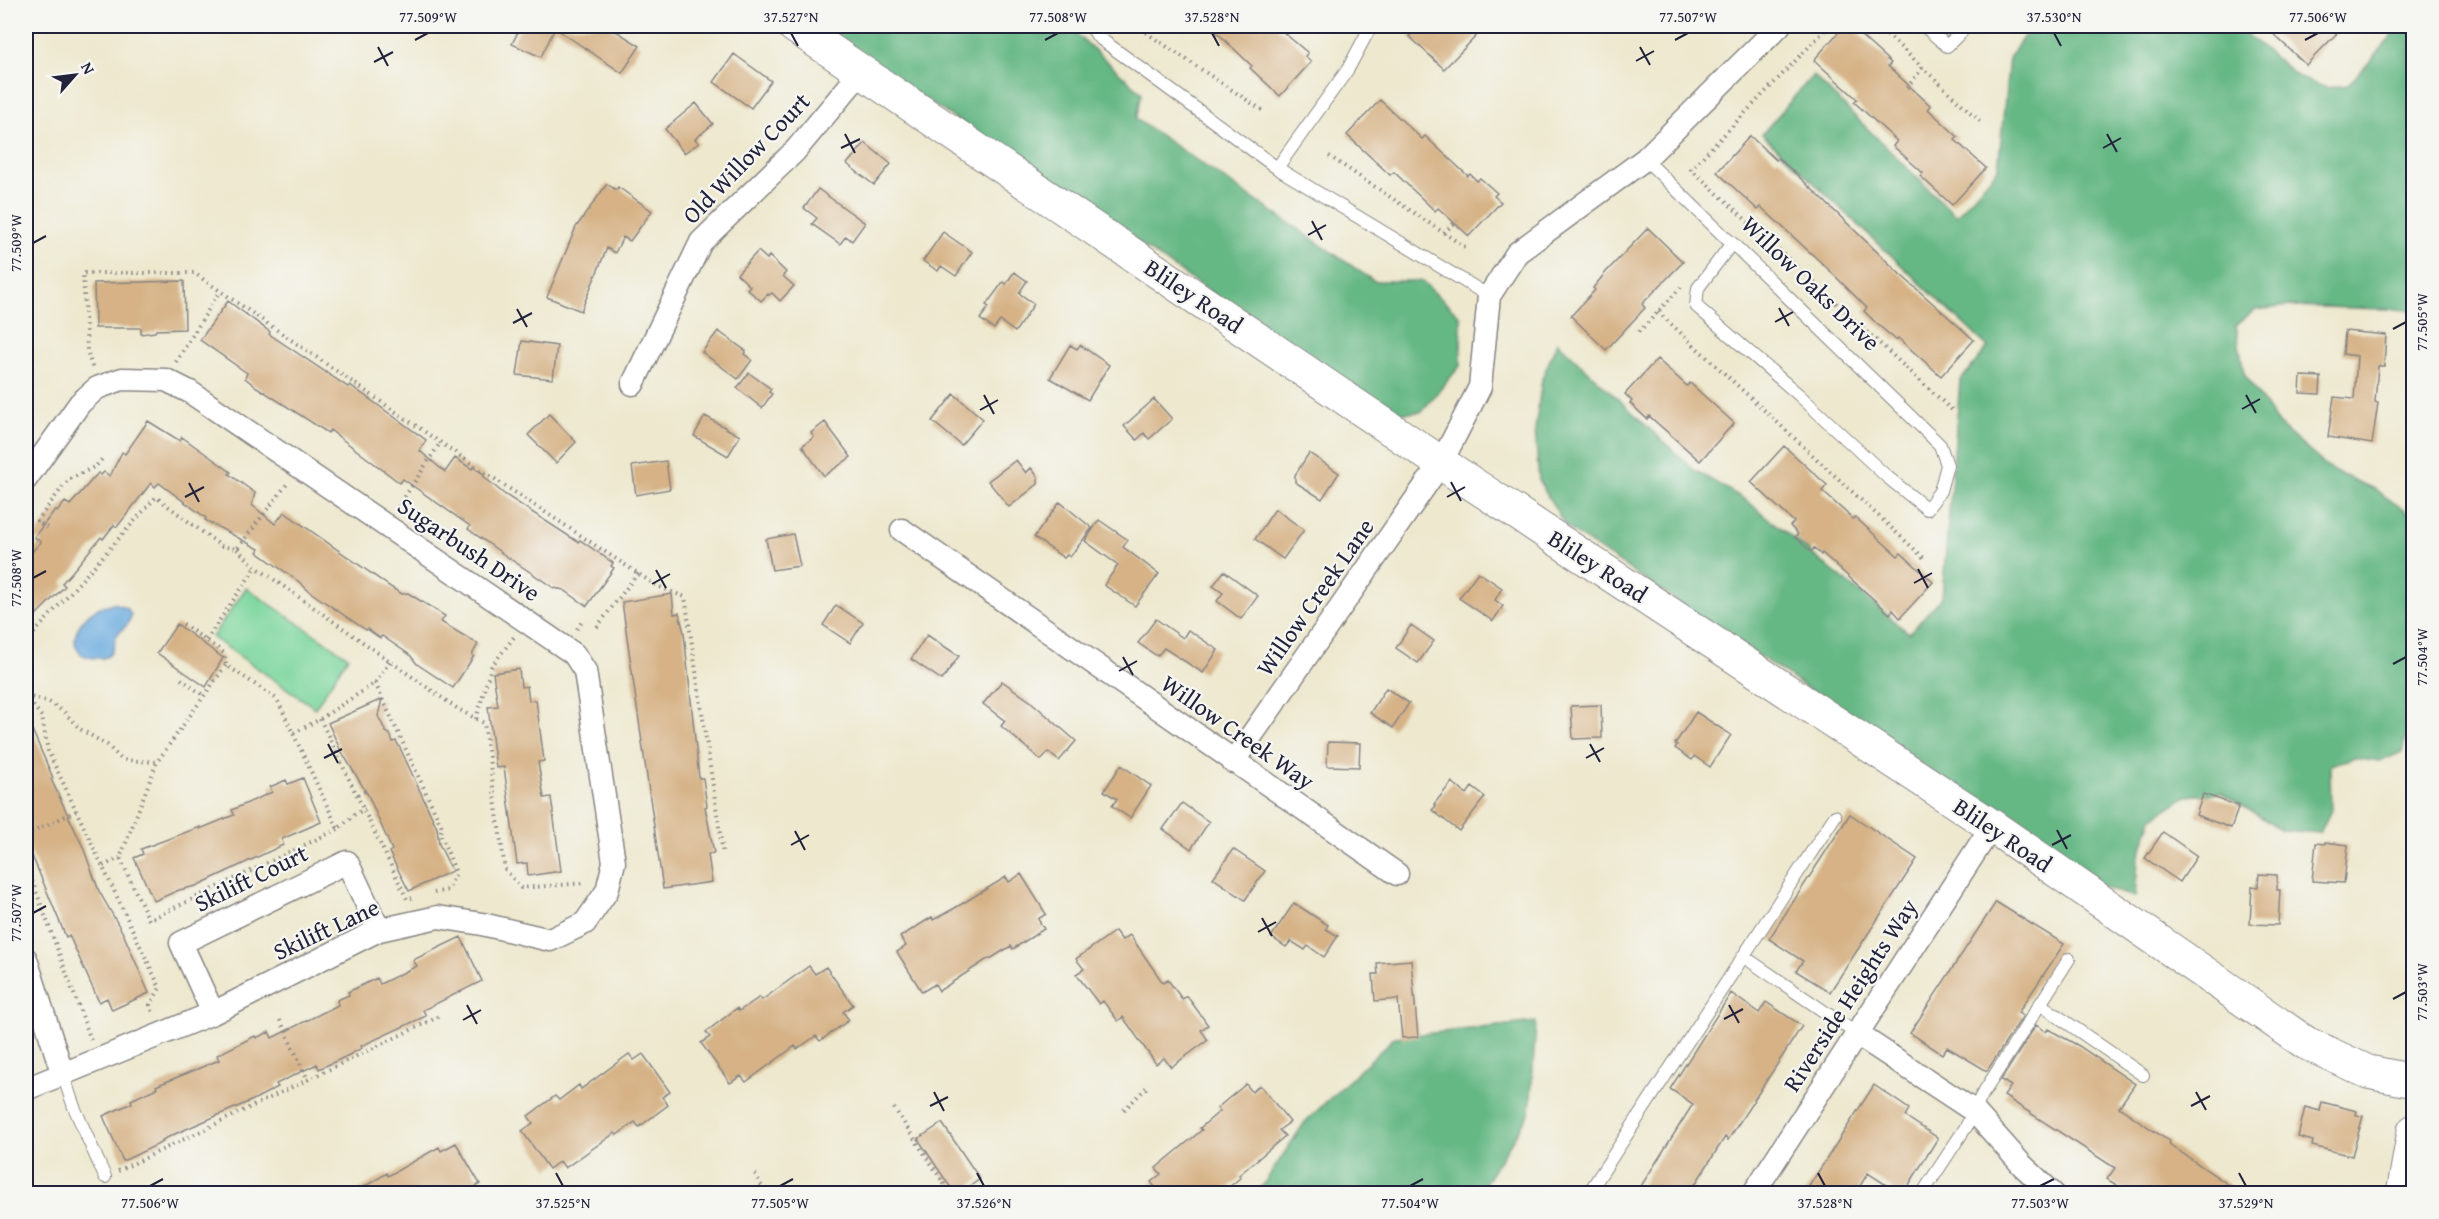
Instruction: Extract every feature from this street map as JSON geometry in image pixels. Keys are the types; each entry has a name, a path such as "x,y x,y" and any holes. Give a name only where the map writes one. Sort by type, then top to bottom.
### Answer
{"street":[{"name":"Bliley Road","path":"794,26 1441,463 1992,826 2306,1043 2368,1072 2414,1081"},
{"path":"1441,463 1480,387 1489,296 1517,253 1645,159 1779,26"},
{"name":"Old Willow Court","path":"633,384 701,242 795,151 861,72"},
{"name":"Sugarbush Drive","path":"26,479 80,402 98,388 123,379 166,380 190,392 574,654 585,671 614,862 607,891"},
{"name":"Willow Creek Lane","path":"1233,762 1441,463"},
{"name":"Willow Creek Way","path":"902,530 1397,874"},
{"name":"Riverside Heights Way","path":"1753,1194 1992,826"},
{"name":"Skilift Court","path":"213,1012 181,943 347,862 380,930"},
{"name":"Skilift Lane","path":"26,1089 213,1012 380,930 438,917 482,924 550,940 585,923 607,891"},
{"path":"26,959 63,1075"},
{"path":"1857,1034 1974,1111 2022,1165 2053,1194"},
{"path":"2403,1194 2414,1131"}],"lane":[{"path":"1091,26 1098,37 1277,168 1489,296"},
{"path":"1277,168 1348,69 1371,26"},
{"path":"1924,26 1947,46 1967,26"},
{"name":"Willow Oaks Drive","path":"1645,159 1732,243 1940,445 1947,465 1940,491 1927,508 1886,476 1798,395 1695,306 1698,288 1732,243"},
{"path":"1588,1194 1835,816"},
{"path":"1743,956 1857,1034"},
{"path":"1922,1194 2069,959"},
{"path":"2040,1004 2143,1075"},
{"path":"63,1075 74,1107 110,1175"}],"path":[{"path":"1136,26 1265,112"},
{"path":"1828,26 1691,169 1953,411"},
{"path":"1878,26 1983,124"},
{"path":"1907,88 1923,67"},
{"path":"1329,156 1465,247"},
{"path":"1444,233 1457,220"},
{"path":"87,350 83,273 194,273 440,442 657,586 685,597 723,854"},
{"path":"183,349 220,291"},
{"path":"1658,312 1926,560"},
{"path":"401,502 440,442"},
{"path":"46,528 37,521 68,480 96,466 103,458"},
{"path":"237,549 280,494"},
{"path":"26,642 156,497 221,546 237,549 256,567 458,709 484,723 505,869 521,888 585,883"},
{"path":"206,640 256,567"},
{"path":"597,627 638,573"},
{"path":"183,624 224,653 226,665 278,699 338,829"},
{"path":"477,719 491,667 506,648"},
{"path":"293,733 320,719 375,683 390,661"},
{"path":"103,866 120,858 157,762 203,694 226,665"},
{"path":"181,679 203,694"},
{"path":"375,683 442,827 440,833 456,873 448,890 428,894"},
{"path":"26,696 49,702 64,712 80,729 107,745 122,760 157,762"},
{"path":"26,696 42,717 48,751 160,988 150,1005"},
{"path":"320,719 407,899 418,896"},
{"path":"358,795 366,791"},
{"path":"120,858 149,920 338,829 365,809"},
{"path":"26,835 76,811"},
{"path":"26,864 98,1060"},
{"path":"110,1175 442,1015"},
{"path":"280,1020 308,1080"},
{"path":"1124,1110 1147,1087"},
{"path":"894,1108 950,1193"},
{"path":"755,1174 766,1194"}],"green space":[{"path":"818,26 1068,26 1142,93 1136,119 1374,281 1422,281 1461,317 1461,365 1421,412 1390,414"},
{"path":"2031,26 2237,26 2299,78 2327,88 2348,85 2402,26 2413,26 2413,310 2291,306 2255,310 2236,325 2244,374 2278,424 2331,470 2374,489 2413,516 2410,727 2402,752 2380,762 2354,758 2330,765 2331,810 2320,833 2281,830 2222,793 2186,796 2152,819 2138,860 2135,897 2107,889 1566,527 1539,481 1535,430 1542,379 1557,342 1694,470 1746,500 1909,633 1942,597 1960,381 1988,347 1762,134 1813,75 1956,216 1998,169 2009,58"},
{"path":"246,588 348,657 315,708 212,637"},
{"path":"1536,1022 1530,1112 1479,1193 1257,1194 1305,1122 1395,1037"}],"water":[{"path":"114,603 127,608 131,615 128,623 116,637 114,648 108,656 88,657 77,648 75,642 78,628 89,614"}],"building":[{"path":"521,26 608,26 640,46 622,73 555,28 541,57 512,44"},
{"path":"1210,26 1276,26 1308,53 1305,56 1311,62 1280,96"},
{"path":"1419,26 1486,26 1444,69 1409,36"},
{"path":"1844,26 1850,26 1891,63 1888,66 1931,106 1928,109 1958,137 1955,140 1986,168 1952,205 1920,176 1923,173 1893,146 1897,141 1854,102 1857,99 1814,60"},
{"path":"2265,26 2344,26 2306,65"},
{"path":"734,54 771,81 751,108 714,82"},
{"path":"1380,100 1422,139 1425,136 1468,176 1470,174 1477,181 1480,178 1497,193 1494,196 1501,202 1469,236 1438,208 1435,211 1394,172 1390,175 1347,135"},
{"path":"696,103 713,124 695,139 699,143 684,153 665,129"},
{"path":"1750,136 1776,160 1778,158 1793,171 1901,275 1974,340 1941,376 1898,338 1896,340 1877,324 1864,311 1867,308 1827,268 1761,207 1758,210 1717,172"},
{"path":"865,143 891,164 874,185 847,164"},
{"path":"607,184 616,190 618,187 652,211 630,241 623,237 615,253 607,248 581,311 547,297 576,227"},
{"path":"818,189 865,223 852,241 846,236 840,244 812,224 817,218 804,208"},
{"path":"1648,228 1683,262 1642,304 1645,308 1606,350 1571,316 1595,290 1593,288 1606,272"},
{"path":"943,232 972,252 956,276 941,266 938,271 923,261"},
{"path":"758,251 767,259 769,256 786,272 783,276 794,286 780,301 772,293 761,301 747,289 750,286 737,274"},
{"path":"1014,272 1027,281 1019,293 1034,304 1015,332 1000,321 994,329 980,319 989,307 986,305 1003,282 1006,284"},
{"path":"184,281 185,329 156,330 141,334 141,328 95,328 94,283"},
{"path":"228,301 270,332 269,334 348,387 350,385 426,440 420,451 445,472 455,458 472,469 473,467 484,474 484,477 504,494 613,563 611,566 614,568 587,606 564,590 554,588 506,556 468,529 470,526 403,479 400,483 330,430 328,433 255,386 245,378 247,373 200,340"},
{"path":"718,331 746,351 744,354 752,360 738,379 702,352"},
{"path":"2345,331 2386,335 2384,366 2378,366 2375,402 2378,403 2372,444 2328,437 2334,397 2354,399 2357,356 2343,354"},
{"path":"522,341 557,346 553,379 517,375"},
{"path":"1070,345 1077,349 1080,345 1109,365 1088,400 1050,378"},
{"path":"1657,359 1687,386 1690,383 1734,423 1700,461 1649,416 1647,419 1630,403 1632,401 1625,394"},
{"path":"749,373 771,389 769,392 772,394 762,408 737,388"},
{"path":"2301,376 2321,377 2320,394 2300,393"},
{"path":"954,394 983,419 961,445 932,421"},
{"path":"1154,399 1172,419 1149,439 1144,433 1137,440 1124,426"},
{"path":"549,414 576,442 556,463 528,435"},
{"path":"705,416 740,436 728,456 694,436"},
{"path":"148,421 180,441 182,437 231,472 229,474 255,493 252,505 275,524 284,512 392,588 402,594 408,593 445,616 441,622 478,644 472,655 474,656 453,688 417,664 410,655 382,636 380,638 366,630 310,592 257,552 259,549 205,520 206,518 159,483 155,487 151,483 117,527 114,525 103,539 101,537 62,583 65,586 26,625 26,558 41,542 34,537 55,510 57,512 65,502 70,505 98,473 101,475 104,472 110,476 122,452 125,454"},
{"path":"825,422 851,457 824,476 802,446 814,437 811,433"},
{"path":"1784,446 1827,485 1822,491 1898,556 1901,553 1933,582 1900,618 1893,610 1890,614 1822,553 1821,555 1814,548 1811,552 1795,537 1798,534 1790,526 1794,522 1751,482"},
{"path":"1309,453 1339,473 1322,499 1295,482 1295,475"},
{"path":"1016,460 1026,473 1031,468 1038,477 1038,484 1009,507 988,481"},
{"path":"666,461 670,489 636,495 632,466"},
{"path":"1060,502 1092,528 1070,557 1067,555 1064,558 1034,537"},
{"path":"1275,509 1304,530 1283,559 1255,539"},
{"path":"1099,520 1128,540 1123,547 1159,574 1135,606 1104,585 1118,565 1085,541"},
{"path":"793,534 800,566 772,570 766,539"},
{"path":"1224,571 1258,596 1241,619 1217,601 1223,593 1213,586"},
{"path":"1478,572 1502,588 1495,600 1503,606 1493,621 1459,598"},
{"path":"672,594 674,614 679,613 684,633 699,778 703,778 707,806 705,807 714,853 708,854 712,882 663,889 622,602"},
{"path":"836,605 863,623 850,643 823,625"},
{"path":"1156,619 1183,638 1188,630 1218,650 1203,673 1164,648 1157,656 1138,643"},
{"path":"177,624 223,658 206,687 157,653"},
{"path":"1411,625 1434,641 1418,663 1396,648"},
{"path":"927,635 959,656 942,680 911,659"},
{"path":"519,669 521,687 527,686 529,701 536,700 544,761 538,762 544,798 551,797 561,871 528,876 527,863 517,864 504,767 496,768 488,707 498,706 493,673"},
{"path":"1002,681 1030,701 1076,741 1059,761 1048,752 1041,760 1001,726 1005,721 983,704"},
{"path":"1386,688 1409,703 1393,728 1370,713"},
{"path":"382,699 378,716 386,732 390,734 393,742 396,741 401,750 437,828 439,844 452,871 409,891 389,852 392,850 368,795 340,749 328,723"},
{"path":"1601,705 1602,738 1573,739 1571,706"},
{"path":"1696,712 1731,735 1710,767 1694,756 1692,760 1675,748 1677,745 1675,744"},
{"path":"26,716 53,778 51,779 83,847 99,891 123,933 149,993 112,1010 107,998 99,1002 69,935 66,937 26,841"},
{"path":"1328,742 1360,743 1359,767 1327,766"},
{"path":"1121,765 1151,786 1130,818 1112,806 1117,799 1104,791"},
{"path":"303,778 321,822 282,839 283,845 196,886 179,890 154,901 134,858 143,854 141,849 234,815 232,810 272,792 270,787 286,780 288,784"},
{"path":"1452,782 1467,794 1472,787 1485,797 1459,831 1432,810 1436,806 1434,804"},
{"path":"2203,794 2239,806 2231,828 2196,815"},
{"path":"1182,803 1209,822 1191,849 1163,829"},
{"path":"1850,814 1917,859 1830,992 1796,971 1803,961 1769,939"},
{"path":"2163,832 2197,856 2180,882 2145,858"},
{"path":"2325,842 2348,845 2344,883 2312,881 2316,843 2325,844"},
{"path":"1233,849 1265,871 1245,900 1213,878"},
{"path":"1021,874 1046,914 1038,919 1044,929 1013,949 1011,946 989,958 939,991 935,984 922,992 897,952 906,946 900,937 932,917 933,920 955,908 1006,877 1009,882"},
{"path":"2259,874 2277,875 2277,890 2280,890 2278,925 2250,924 2252,886 2258,887"},
{"path":"1996,902 2064,944 2018,1013 2023,1016 1987,1071 1947,1047 1942,1054 1910,1033"},
{"path":"1294,903 1328,925 1326,929 1338,936 1324,957 1308,946 1305,950 1291,941 1286,947 1271,937"},
{"path":"1115,931 1122,940 1130,935 1163,983 1168,980 1182,999 1187,996 1208,1025 1201,1030 1208,1040 1171,1067 1164,1058 1156,1064 1123,1017 1118,1021 1103,1001 1099,1004 1076,974 1084,969 1076,959"},
{"path":"461,937 482,981 423,1010 426,1016 361,1046 362,1048 347,1056 319,1069 317,1064 276,1084 278,1087 253,1100 162,1140 163,1142 123,1161 103,1116 132,1103 131,1100 157,1088 156,1086 219,1060 217,1055 255,1036 256,1038 269,1032 272,1038 338,1005 337,1000 349,995 348,992 377,978 380,984 417,966 413,960"},
{"path":"1411,960 1418,1037 1402,1038 1398,999 1375,1001 1373,974 1378,974 1377,963"},
{"path":"809,966 815,974 826,967 853,1005 843,1012 849,1020 820,1041 816,1036 797,1049 795,1046 746,1082 741,1076 730,1083 701,1043 710,1037 706,1032 737,1008 739,1011 760,997 762,1000"},
{"path":"1731,993 1759,1013 1766,1002 1802,1026 1728,1140 1725,1137 1689,1194 1636,1194 1693,1104 1670,1089"},
{"path":"2036,1025 2046,1032 2048,1029 2079,1046 2135,1084 2119,1107 2242,1194 2130,1194 2107,1179 2115,1168 2004,1096 2011,1086 2001,1080"},
{"path":"629,1054 634,1060 643,1054 670,1092 662,1097 668,1105 639,1127 635,1122 617,1135 615,1133 565,1168 560,1161 549,1169 522,1131 533,1123 528,1116 555,1096 559,1100 579,1085 581,1089"},
{"path":"1246,1084 1252,1092 1260,1085 1290,1122 1279,1130 1285,1136 1239,1175 1241,1177 1221,1194 1160,1194 1151,1182 1161,1174 1156,1168 1202,1130 1200,1128 1220,1111 1217,1108"},
{"path":"1874,1085 1909,1109 1905,1116 1938,1138 1903,1194 1868,1173 1855,1194 1804,1194"},
{"path":"2322,1102 2357,1111 2356,1115 2363,1116 2352,1156 2312,1146 2313,1141 2298,1137 2305,1107 2320,1111"},
{"path":"942,1123 980,1179 959,1194 955,1194 918,1139"},
{"path":"456,1143 480,1184 464,1194 352,1194 387,1173 388,1176 439,1147 441,1151"}]}
